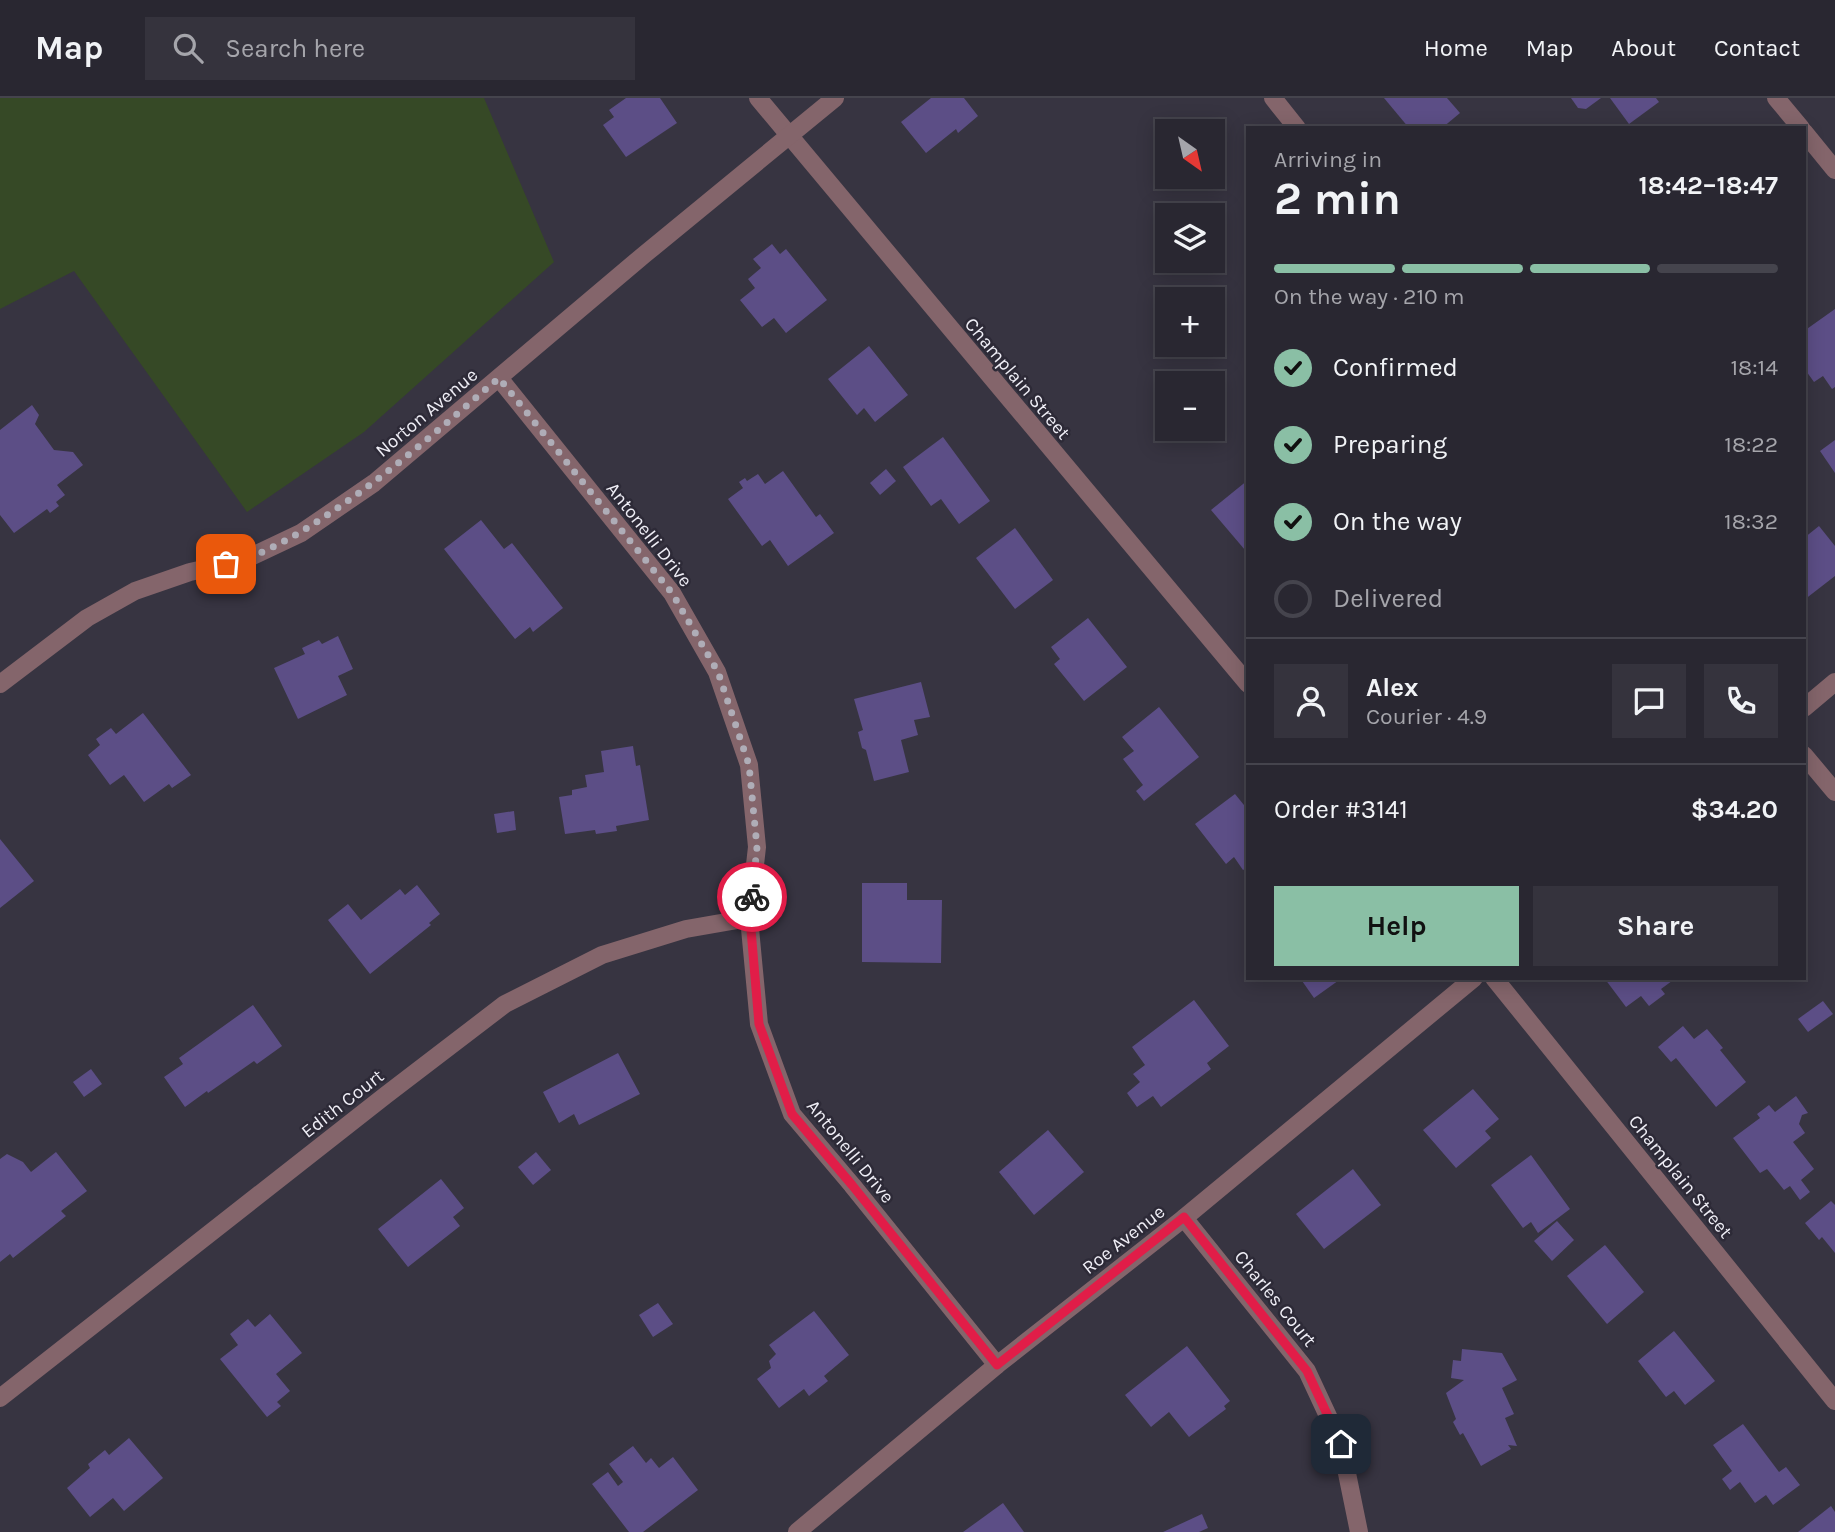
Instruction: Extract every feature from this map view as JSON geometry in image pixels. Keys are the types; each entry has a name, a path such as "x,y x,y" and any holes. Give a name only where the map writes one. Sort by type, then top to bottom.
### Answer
{"street":[{"name":"Champlain Street","path":"758,98 1246,682"},
{"name":"Norton Avenue","path":"0,683 87,618 135,590 190,572 244,560 301,533 374,483 835,98"},
{"path":"1273,98 1295,126"},
{"path":"1776,98 1799,126"},
{"path":"1806,134 1835,170"},
{"name":"Antonelli Drive","path":"499,378 672,593 718,672 749,765 757,847 750,918 759,1024 792,1114 997,1365"},
{"path":"1806,706 1835,682"},
{"path":"1806,757 1835,792"},
{"name":"Edith Court","path":"0,1398 505,1004 602,955 687,929 750,918"},
{"name":"Roe Avenue","path":"797,1532 997,1365 1184,1217 1472,980"},
{"name":"Champlain Street","path":"1496,980 1835,1401"},
{"name":"Charles Court","path":"1184,1217 1307,1371 1341,1444 1359,1532"}],"green space":[{"path":"0,98 484,98 554,262 364,432 247,512 74,271 0,309"}],"building":[{"path":"626,98 660,98 677,123 626,157 603,125 614,117 609,110"},
{"path":"931,98 964,98 978,116 958,133 956,129 926,153 901,122"},
{"path":"1384,98 1447,98 1460,113 1444,126 1407,126"},
{"path":"1571,98 1601,98 1586,109 1578,108"},
{"path":"1610,98 1656,98 1659,102 1629,124"},
{"path":"772,244 780,254 786,249 827,300 786,333 774,318 762,327 740,300 755,288 748,279 761,268 753,259"},
{"path":"1835,309 1835,387 1832,389 1823,376 1814,382 1806,371 1806,330"},
{"path":"869,346 908,395 875,422 864,408 857,415 828,379"},
{"path":"32,405 39,415 35,424 54,450 73,452 83,465 57,485 65,495 56,502 59,506 50,513 47,509 14,533 0,515 0,430"},
{"path":"943,437 990,501 959,524 941,499 931,506 903,467"},
{"path":"1835,440 1835,473 1820,451"},
{"path":"886,469 896,481 880,495 870,483"},
{"path":"783,471 816,517 820,514 834,533 788,566 770,540 762,546 728,499 743,488 739,482 745,478 747,481 758,474 765,484"},
{"path":"1246,482 1246,549 1245,550 1211,510"},
{"path":"481,520 504,549 512,543 563,608 533,632 530,627 515,639 444,549"},
{"path":"1819,526 1835,546 1835,576 1806,598 1806,536"},
{"path":"1015,528 1053,580 1015,609 976,558"},
{"path":"1088,618 1127,667 1084,701 1054,664 1060,659 1051,647"},
{"path":"338,636 353,669 338,676 347,695 298,719 274,668 305,654 302,648 319,640 322,644"},
{"path":"921,682 930,717 914,720 918,735 901,740 909,772 874,781 858,732 863,730 854,699"},
{"path":"1159,707 1199,757 1144,801 1136,791 1143,785 1123,759 1134,751 1122,737"},
{"path":"143,713 191,775 172,788 169,784 144,802 124,775 110,785 88,755 100,745 96,739 111,728 116,734"},
{"path":"633,746 636,766 640,765 649,820 616,826 617,831 596,834 595,830 565,834 559,797 572,795 572,790 587,787 585,775 604,772 601,751"},
{"path":"1235,794 1246,808 1246,868 1243,870 1234,857 1226,864 1195,824"},
{"path":"514,811 516,830 497,833 494,814"},
{"path":"0,839 34,881 0,908"},
{"path":"862,883 907,883 907,900 942,900 941,963 862,962"},
{"path":"417,885 440,914 429,923 431,925 370,974 328,920 348,904 361,920 400,889 405,895"},
{"path":"1301,980 1339,980 1314,998"},
{"path":"1606,980 1673,980 1661,989 1665,994 1649,1006 1641,996 1626,1007"},
{"path":"1194,1000 1229,1046 1207,1063 1211,1069 1161,1107 1153,1096 1137,1107 1127,1093 1140,1082 1133,1074 1145,1065 1132,1047"},
{"path":"1823,1001 1833,1014 1808,1032 1798,1019"},
{"path":"253,1005 282,1046 257,1064 254,1061 185,1107 164,1077 183,1064 179,1058"},
{"path":"1683,1026 1694,1039 1707,1029 1746,1082 1716,1107 1676,1058 1671,1062 1658,1047"},
{"path":"618,1053 640,1094 579,1125 574,1114 559,1123 543,1092"},
{"path":"91,1069 102,1084 84,1097 73,1082"},
{"path":"1473,1089 1499,1119 1485,1131 1491,1138 1456,1168 1423,1130"},
{"path":"1796,1096 1808,1113 1802,1115 1799,1124 1805,1133 1793,1142 1814,1169 1801,1180 1810,1192 1800,1200 1790,1186 1784,1190 1767,1169 1760,1173 1733,1138 1760,1118 1757,1114 1769,1105 1775,1112"},
{"path":"1048,1130 1084,1172 1034,1215 999,1172"},
{"path":"56,1152 87,1191 61,1211 66,1216 13,1258 10,1254 0,1262 0,1159 7,1154 23,1162 31,1172"},
{"path":"536,1152 551,1170 533,1185 518,1167"},
{"path":"1531,1155 1570,1209 1538,1233 1531,1222 1523,1228 1491,1185"},
{"path":"1353,1169 1381,1205 1324,1249 1296,1214"},
{"path":"441,1179 464,1208 453,1217 460,1226 408,1267 378,1229"},
{"path":"1831,1201 1835,1205 1835,1253 1822,1237 1819,1240 1805,1223"},
{"path":"1557,1221 1574,1240 1552,1261 1534,1241"},
{"path":"1605,1245 1644,1292 1607,1324 1567,1276"},
{"path":"658,1303 673,1324 653,1337 639,1315"},
{"path":"814,1311 849,1355 824,1376 828,1381 809,1396 804,1389 779,1408 757,1379 771,1368 769,1361 776,1354 769,1345"},
{"path":"270,1314 302,1353 276,1374 290,1391 277,1402 281,1406 267,1417 220,1359 238,1345 230,1334 248,1319 255,1327"},
{"path":"1674,1331 1715,1381 1685,1405 1674,1391 1666,1397 1638,1361"},
{"path":"1187,1346 1230,1401 1224,1406 1226,1409 1189,1437 1169,1412 1151,1427 1125,1395"},
{"path":"1462,1349 1502,1353 1517,1380 1502,1388 1514,1414 1505,1418 1517,1446 1508,1445 1511,1449 1481,1466 1463,1433 1460,1435 1453,1422 1456,1419 1446,1393 1464,1380 1451,1378 1453,1360 1461,1361"},
{"path":"1743,1424 1779,1472 1786,1467 1800,1485 1773,1505 1766,1495 1755,1503 1740,1482 1730,1490 1722,1479 1732,1471 1713,1445"},
{"path":"129,1438 163,1478 124,1511 113,1498 90,1517 67,1488 90,1468 88,1464 105,1450 109,1455"},
{"path":"633,1446 646,1463 651,1458 659,1468 673,1457 698,1490 643,1532 629,1532 592,1484 608,1472 618,1486 623,1482 609,1464"},
{"path":"1003,1503 1024,1532 963,1532"},
{"path":"1831,1506 1835,1512 1835,1532 1798,1532"},
{"path":"1202,1514 1208,1528 1199,1532 1163,1532"}],"way so far":[{"path":"226,564 244,560 301,533 374,483 499,378 672,593 718,672 749,765 757,847 752,897"}],"route":[{"path":"752,897 750,918 759,1024 792,1114 997,1365 1184,1217 1307,1371 1341,1444"}]}
